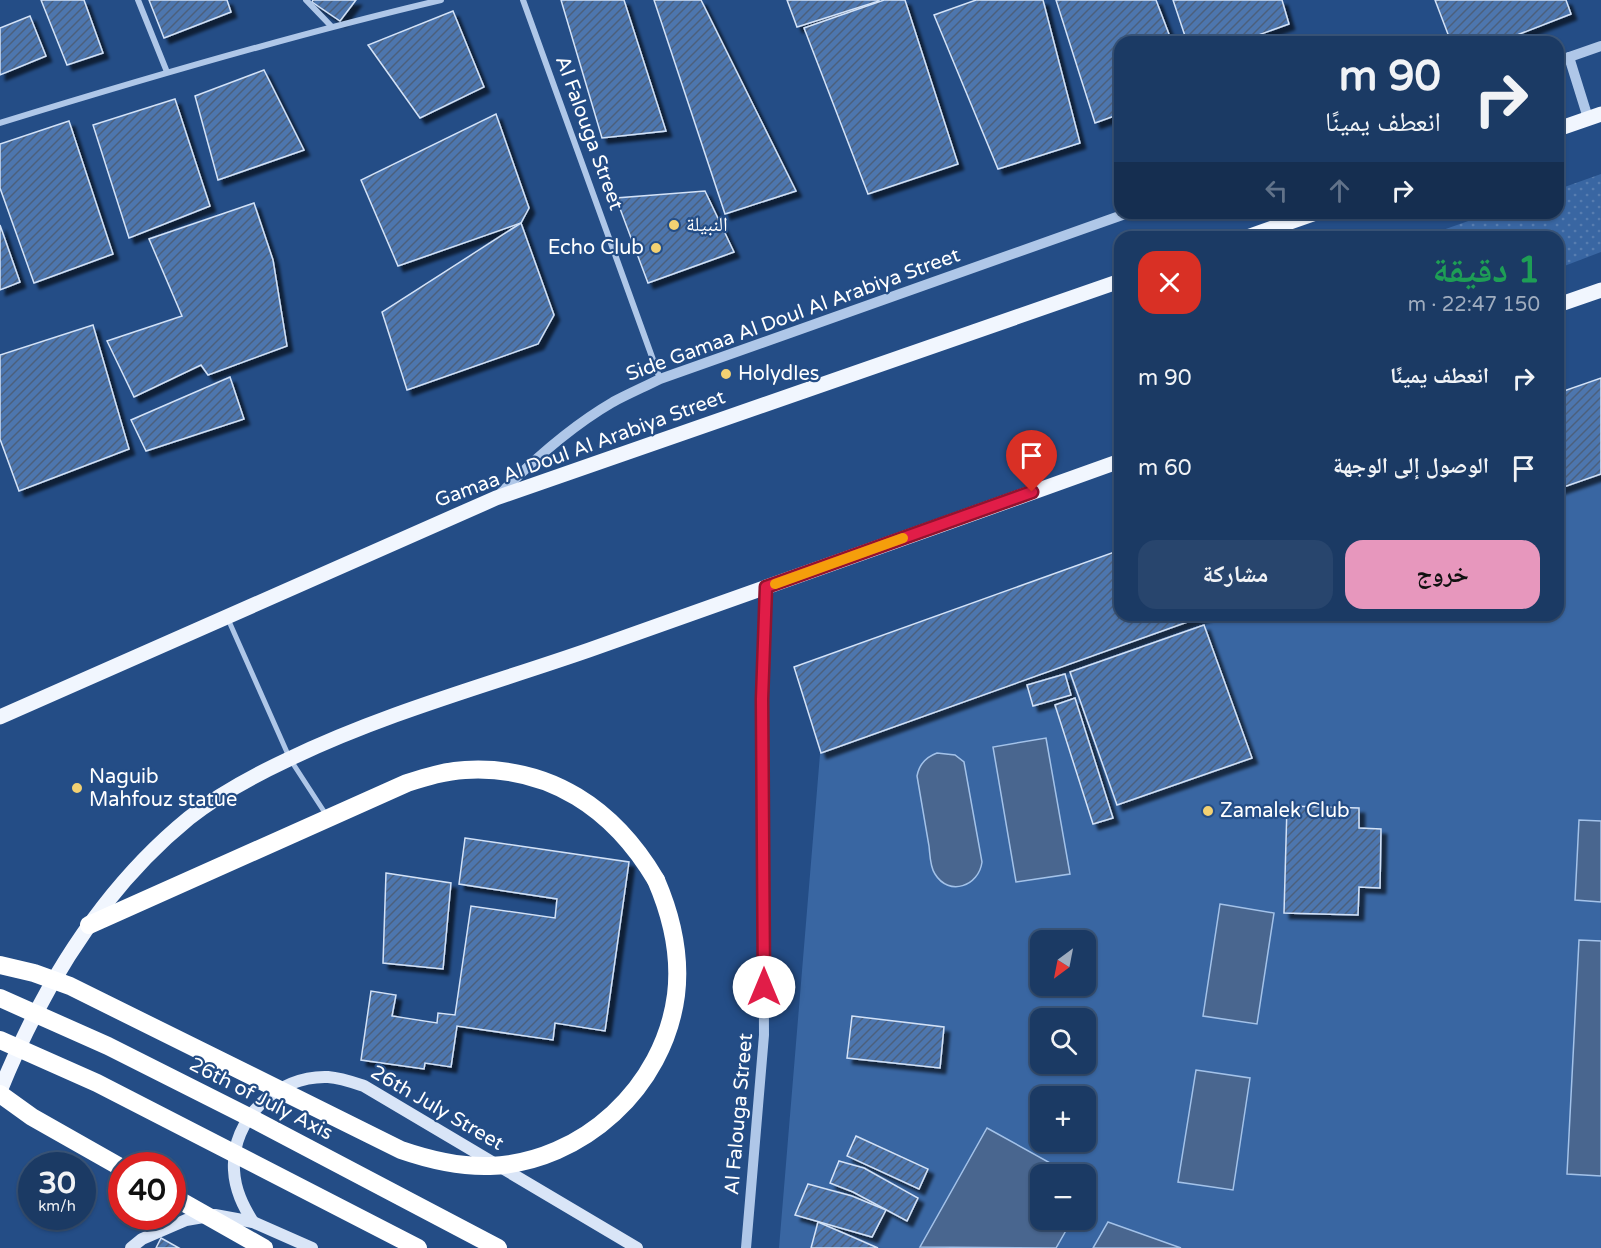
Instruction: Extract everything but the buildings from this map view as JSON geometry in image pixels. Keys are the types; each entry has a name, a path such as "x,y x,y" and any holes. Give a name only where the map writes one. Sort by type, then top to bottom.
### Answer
{"highway":[{"path":"0,965 70,986 401,1150 430,1160 460,1165 490,1166 520,1162 550,1154 603,1124 644,1079 658,1053 669,1024 676,995 675,935 668,907 641,855 622,832 601,812 550,783 522,775 483,770 435,774 407,783 89,926"},
{"name":"26th of July Axis","path":"0,998 108,1046 249,1117 498,1248"},
{"path":"0,1040 108,1088 418,1248"},
{"path":"0,1092 32,1117 108,1160"},
{"path":"186,1204 264,1248"}],"main road":[{"path":"1564,127 1594,116"},
{"path":"1264,231 1298,219"},
{"name":"Gamaa Al Doul Al Arabiya Street","path":"0,717 496,498 1114,283"},
{"path":"1564,303 1601,290"},
{"path":"0,1092 26,1030 57,973 89,926 140,864 190,817 247,779 371,723 589,650 1114,463"},
{"name":"26th July Street","path":"253,1222 236,1188 235,1150 241,1132 250,1116 276,1090 302,1080 329,1077 364,1086 637,1248"},
{"path":"131,1248 142,1239 186,1220 215,1215 253,1222 312,1248"}],"street":[{"path":"138,0 167,72"},
{"path":"306,0 331,26"},
{"path":"0,123 167,72 331,26 441,0"},
{"name":"Al Falouga Street","path":"523,0 660,379"},
{"path":"1594,116 1564,59 1601,46"},
{"name":"Side Gamaa Al Doul Al Arabiya Street","path":"496,498 531,462 571,430 614,402 660,379 1114,218"},
{"name":"Al Falouga Street","path":"746,1248 764,1035 762,699 766,587"},
{"path":"227,617 290,759 328,818"}],"shaded area":[{"path":"1601,174 1601,252 1564,266 1564,231 1440,231 1474,219 1564,219 1564,187"},
{"name":"Zamalek Club","path":"1601,388 1601,1248 779,1248 826,682 1114,572 1114,621 1564,621 1564,402"},
{"path":"1046,738 1070,874 1016,882 993,747"},
{"path":"937,753 955,755 964,762 982,862 975,877 963,886 955,887 941,881 933,871 931,864 917,776 924,762"},
{"path":"1579,820 1601,821 1601,902 1575,900"},
{"path":"1220,904 1274,913 1257,1024 1203,1016"},
{"path":"1579,940 1601,941 1601,1176 1567,1174"},
{"path":"1196,1070 1250,1078 1233,1190 1178,1182"},
{"path":"987,1128 1052,1164 1030,1164 1030,1230 1066,1230 1056,1248 920,1247"},
{"path":"1108,1222 1181,1248 1093,1248"}],"slow traffic":[{"path":"775,584 903,538"}],"place":[{"name":"النبيلة","path":"674,225"},
{"name":"Echo Club","path":"656,248"},
{"name":"HolydIes","path":"726,374"},
{"name":"Naguib Mahfouz statue","path":"77,788"},
{"name":"Zamalek Club","path":"1208,811"}],"route":[{"path":"764,987 762,699 766,587 1032,492"}]}
